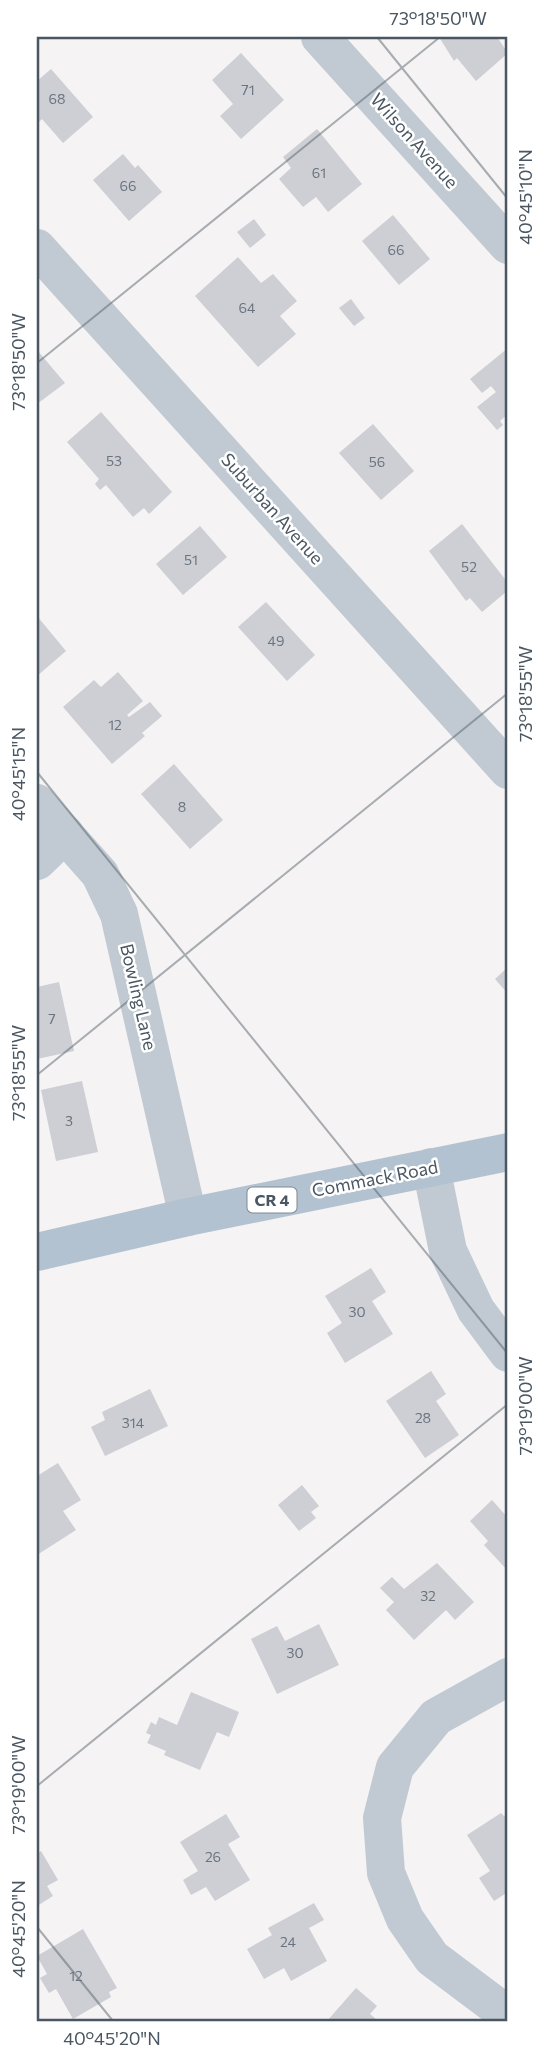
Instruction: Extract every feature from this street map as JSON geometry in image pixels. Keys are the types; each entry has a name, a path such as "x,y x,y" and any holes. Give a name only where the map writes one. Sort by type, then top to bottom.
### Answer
{"main road":[{"name":"Commack Road","path":"37,1252 188,1217 508,1152"}],"street":[{"name":"Wilson Avenue","path":"320,37 508,245"},
{"name":"Suburban Avenue","path":"37,248 508,769"},
{"name":"Bowling Lane","path":"37,803 100,874 120,914 188,1217"},
{"path":"37,860 65,834"},
{"path":"431,1167 448,1251 476,1310 508,1353"},
{"path":"508,1677 436,1717 395,1767 382,1818 386,1873 405,1919 432,1958 508,2015"}],"building":[{"path":"439,37 497,37 508,53 476,81 457,58 454,61"},
{"path":"241,53 284,100 241,139 220,116 233,104 212,80"},
{"path":"51,69 93,117 63,143 42,119 39,122 37,119 37,81"},
{"path":"317,129 362,184 328,212 316,197 303,207 279,179 291,168 283,157"},
{"path":"123,154 135,168 138,165 162,192 129,221 93,180"},
{"path":"393,215 430,259 399,285 362,241"},
{"path":"254,219 266,235 250,248 237,232"},
{"path":"238,257 261,283 273,274 297,301 280,316 296,334 258,367 195,296"},
{"path":"351,299 365,318 354,326 339,308"},
{"path":"508,348 508,414 500,421 503,425 497,430 477,407 496,392 491,386 482,393 470,379"},
{"path":"37,350 65,383 37,404"},
{"path":"101,412 172,492 149,514 144,508 133,517 106,485 100,490 95,484 99,479 67,442"},
{"path":"373,424 414,471 381,500 339,453"},
{"path":"462,524 508,583 506,592 482,612 470,598 466,601 429,551"},
{"path":"200,526 227,557 183,595 156,564"},
{"path":"266,602 315,655 287,681 238,627"},
{"path":"37,616 66,651 37,676"},
{"path":"118,672 143,701 127,715 129,717 150,702 162,716 142,733 145,736 112,764 63,707 94,680 101,687"},
{"path":"174,764 223,820 190,849 141,794"},
{"path":"508,967 508,994 495,979"},
{"path":"59,982 74,1051 37,1059 37,987"},
{"path":"82,1081 98,1152 56,1161 41,1090"},
{"path":"371,1268 386,1292 372,1301 393,1334 345,1363 327,1333 342,1323 325,1296"},
{"path":"431,1371 446,1394 436,1401 459,1435 425,1458 386,1401"},
{"path":"150,1389 168,1426 105,1456 91,1427 105,1420 102,1412"},
{"path":"58,1463 81,1500 63,1511 76,1530 37,1555 37,1476"},
{"path":"302,1485 319,1506 311,1512 316,1518 299,1531 278,1505"},
{"path":"492,1500 508,1518 508,1571 484,1545 488,1541 470,1521"},
{"path":"437,1563 474,1602 455,1620 446,1610 414,1640 386,1610 394,1602 380,1588 392,1577 404,1589"},
{"path":"319,1624 339,1665 277,1694 251,1639 277,1626 285,1641"},
{"path":"191,1692 239,1712 229,1737 217,1732 200,1770 164,1755 166,1751 147,1743 151,1735 146,1733 151,1722 156,1725 159,1717 177,1725"},
{"path":"501,1813 504,1816 508,1813 508,1892 494,1901 479,1878 490,1871 467,1835"},
{"path":"226,1814 240,1837 228,1844 250,1880 215,1901 206,1887 191,1895 183,1880 198,1871 180,1842"},
{"path":"41,1851 58,1880 47,1886 53,1896 37,1906 37,1853"},
{"path":"314,1903 324,1920 309,1928 327,1961 291,1981 284,1968 264,1979 247,1949 272,1935 268,1928"},
{"path":"83,1929 117,1988 109,1992 111,1997 73,2019 56,1989 49,1993 40,1978 47,1974 37,1956"},
{"path":"356,1988 377,2006 370,2014 378,2021 327,2021"}]}
